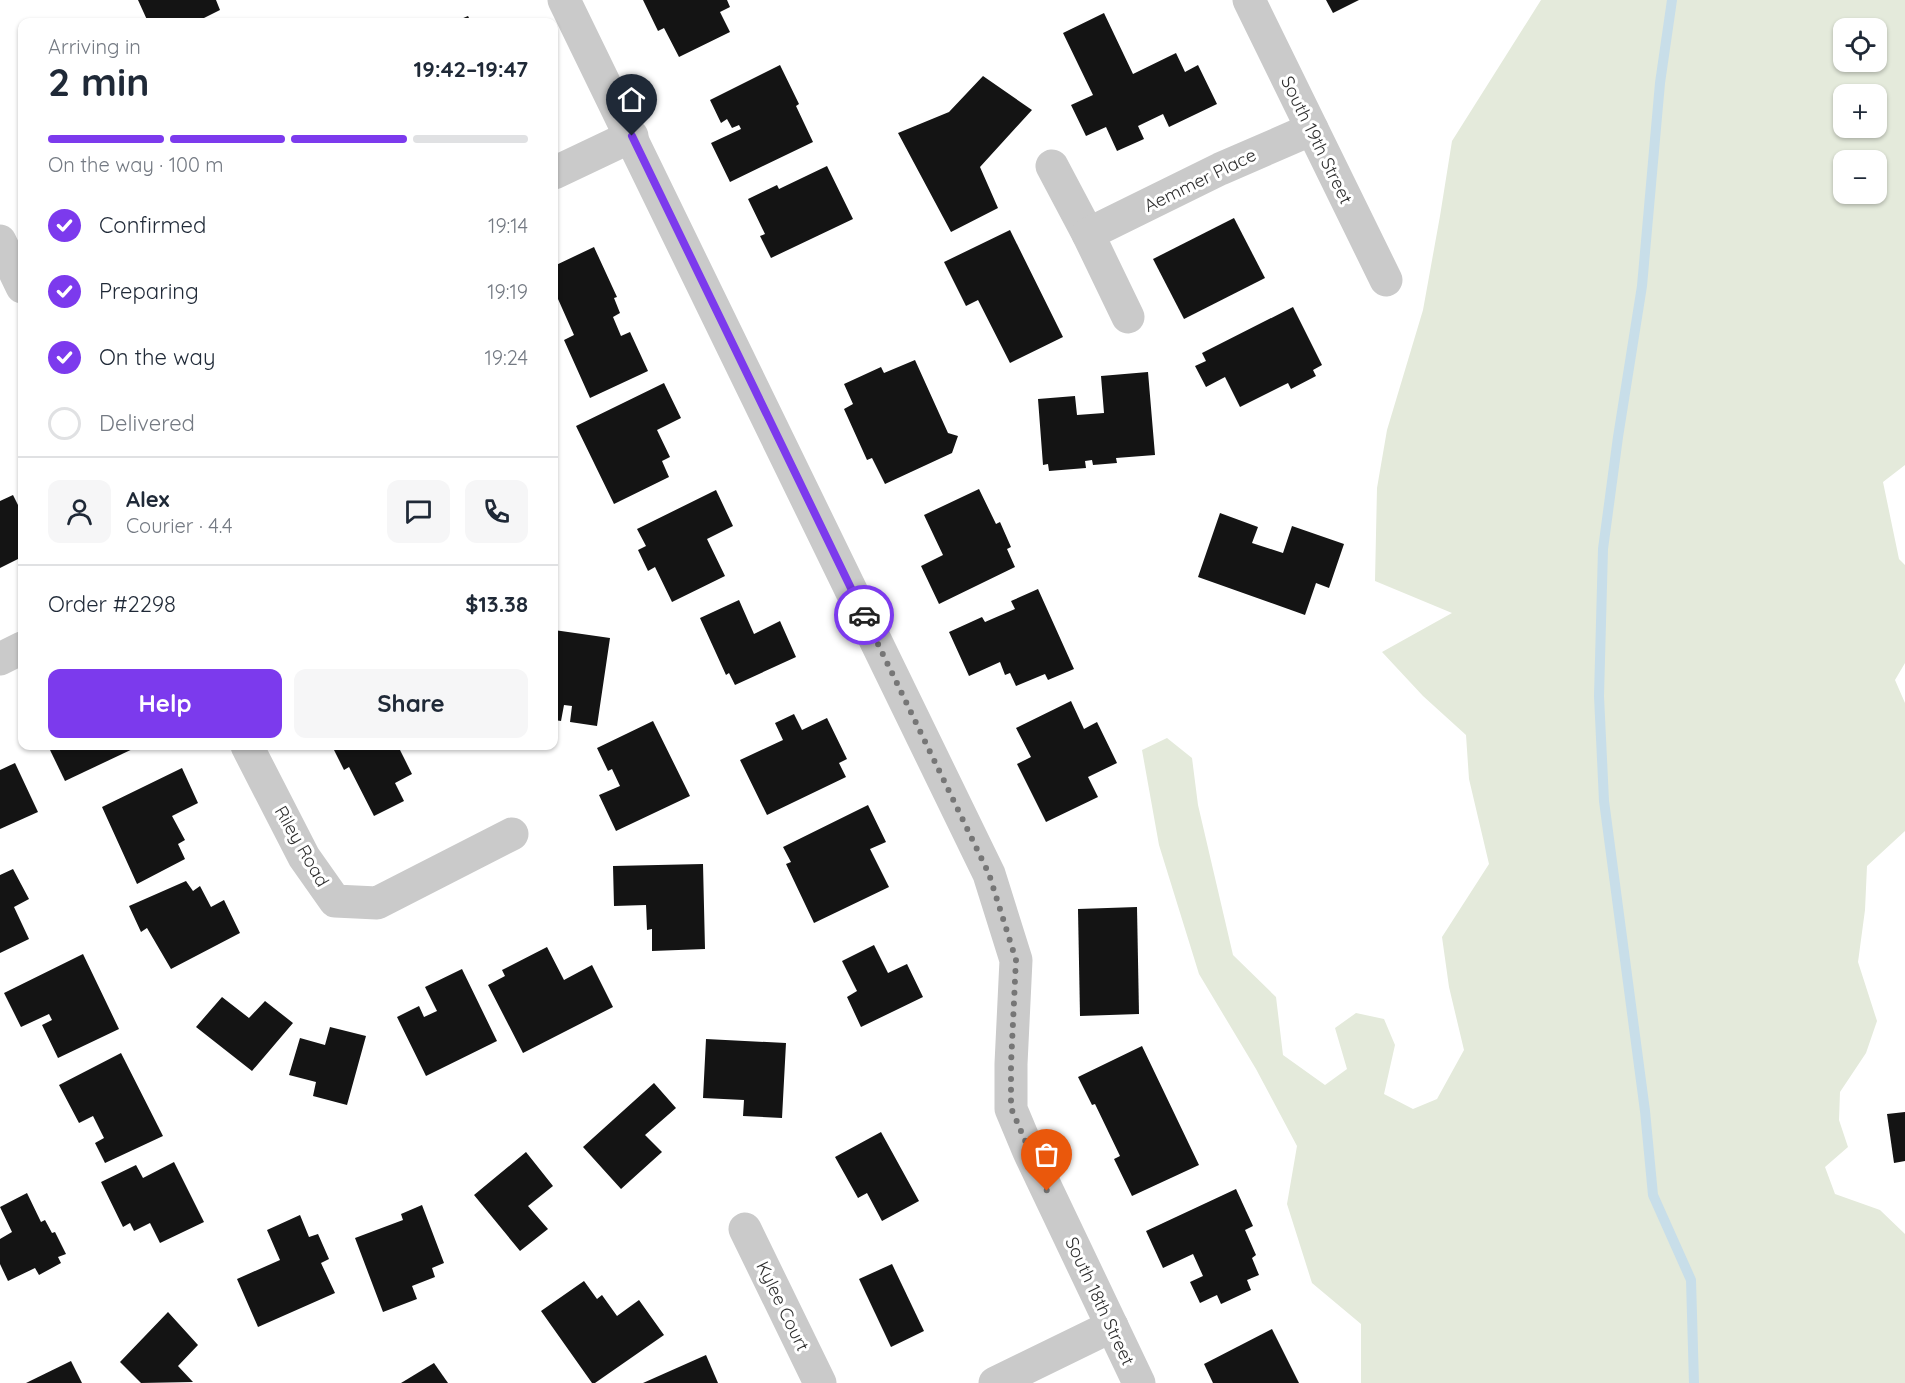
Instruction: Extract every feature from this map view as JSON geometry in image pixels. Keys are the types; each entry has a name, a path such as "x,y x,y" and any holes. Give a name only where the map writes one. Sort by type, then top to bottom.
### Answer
{"street":[{"name":"South 18th Street","path":"564,0 989,874 1016,960 1011,1108 1029,1152 1138,1383"},
{"name":"South 19th Street","path":"1249,0 1386,280"},
{"name":"Aemmer Place","path":"1088,234 1220,168 1312,129"},
{"path":"558,171 632,136"},
{"path":"1053,166 1128,317"},
{"path":"0,241 18,279"},
{"path":"0,659 18,650"},
{"name":"Riley Road","path":"250,750 304,857 335,901 376,903 512,834"},
{"name":"Kylee Court","path":"745,1229 820,1383"},
{"path":"994,1383 1112,1326"}],"green space":[{"path":"1541,0 1905,0 1905,465 1883,482 1899,559 1905,565 1905,663 1895,680 1905,703 1905,831 1867,866 1865,910 1858,962 1877,1021 1866,1053 1840,1092 1839,1120 1848,1147 1825,1167 1835,1194 1880,1210 1905,1234 1905,1383 1361,1383 1361,1324 1312,1283 1287,1204 1297,1146 1256,1069 1199,974 1159,845 1142,750 1167,738 1192,758 1198,805 1233,955 1276,997 1283,1055 1325,1085 1347,1069 1335,1028 1356,1013 1384,1019 1395,1045 1384,1094 1413,1109 1437,1099 1464,1050 1449,987 1442,937 1489,864 1469,779 1466,735 1423,696 1382,652 1452,613 1375,581 1377,488 1387,430 1423,310 1452,141"}],"building":[{"path":"138,0 216,0 220,10 204,18 146,18"},
{"path":"643,0 727,0 730,7 720,12 730,32 679,57 664,28 658,31"},
{"path":"1326,0 1359,0 1333,13"},
{"path":"1104,13 1133,74 1176,53 1185,72 1198,65 1217,104 1169,127 1163,114 1138,126 1144,139 1117,151 1106,127 1086,136 1071,105 1093,95 1063,33"},
{"path":"780,65 799,104 796,106 813,142 730,182 711,143 741,129 739,125 732,128 727,119 721,123 710,100"},
{"path":"983,76 1032,110 980,167 998,208 951,232 898,133 949,112"},
{"path":"827,166 853,219 771,258 760,236 765,234 748,199 777,185 779,189"},
{"path":"1234,218 1265,278 1184,319 1153,259"},
{"path":"1010,230 1063,337 1010,363 978,300 966,306 944,262"},
{"path":"594,247 617,297 614,298 620,313 613,317 621,336 630,332 648,371 590,398 564,340 574,335 558,299 558,264"},
{"path":"1293,307 1322,365 1313,370 1316,376 1291,389 1288,383 1240,407 1225,377 1206,387 1195,366 1206,361 1202,353"},
{"path":"915,360 948,433 958,436 952,453 885,484 872,458 867,460 844,409 853,404 844,384 881,367 884,373"},
{"path":"1148,372 1155,455 1116,458 1117,463 1093,465 1092,460 1085,461 1086,468 1049,471 1048,464 1043,465 1038,399 1075,396 1077,415 1104,413 1101,376"},
{"path":"664,383 681,418 657,430 670,457 662,461 669,477 614,504 576,426"},
{"path":"979,489 996,524 1000,522 1011,547 1007,549 1015,567 939,604 921,566 943,555 924,515"},
{"path":"716,490 733,526 707,539 725,576 672,602 655,567 648,571 638,550 646,546 637,529"},
{"path":"13,495 18,505 18,559 0,568 0,501"},
{"path":"1220,513 1258,527 1252,543 1283,553 1292,526 1344,544 1329,588 1316,583 1305,615 1198,577"},
{"path":"1038,589 1074,669 1048,680 1045,674 1016,686 1010,673 1005,675 1000,662 969,676 949,632 982,617 985,622 1015,609 1011,601"},
{"path":"739,600 754,634 780,621 796,657 735,685 729,673 726,675 700,618"},
{"path":"558,631 610,638 597,726 570,722 572,706 564,705 561,721 558,721"},
{"path":"1071,701 1084,729 1097,722 1117,763 1088,777 1098,797 1046,822 1017,764 1031,757 1016,728"},
{"path":"794,714 802,730 827,718 847,759 839,763 846,777 767,815 740,760 783,740 775,723"},
{"path":"653,721 690,796 616,831 599,795 620,786 612,769 608,771 597,748"},
{"path":"50,750 131,750 65,781"},
{"path":"334,750 400,750 412,774 395,783 404,801 374,816 349,767 344,770"},
{"path":"15,763 38,812 0,829 0,770"},
{"path":"182,768 198,803 172,816 185,840 178,844 185,859 137,884 102,807"},
{"path":"868,805 886,842 870,849 889,887 814,923 786,864 791,862 783,847"},
{"path":"703,864 705,949 652,951 652,929 647,930 646,905 614,906 613,866"},
{"path":"13,869 29,899 14,907 29,939 0,953 0,875"},
{"path":"186,881 193,891 200,886 211,907 224,900 240,933 171,969 147,928 141,932 129,906"},
{"path":"1137,907 1139,1014 1080,1016 1078,909"},
{"path":"874,945 888,973 907,964 923,997 861,1027 847,997 857,991 842,961"},
{"path":"547,947 564,980 592,965 613,1007 523,1053 488,985 505,976 502,970"},
{"path":"83,954 119,1029 58,1058 42,1025 52,1020 49,1014 21,1027 4,993"},
{"path":"462,969 497,1041 426,1076 397,1017 419,1006 424,1017 437,1011 425,987"},
{"path":"222,997 249,1018 265,1001 293,1023 252,1071 196,1027"},
{"path":"330,1027 366,1036 347,1105 313,1096 316,1082 289,1075 300,1038 325,1045"},
{"path":"706,1039 786,1043 782,1118 743,1116 744,1100 703,1098"},
{"path":"1142,1046 1199,1165 1132,1196 1114,1159 1120,1156 1095,1104 1092,1105 1078,1077"},
{"path":"121,1053 163,1136 105,1163 95,1143 104,1138 93,1116 79,1123 59,1085"},
{"path":"654,1083 676,1108 645,1135 662,1152 621,1189 583,1147"},
{"path":"1905,1112 1905,1161 1894,1163 1887,1114"},
{"path":"881,1132 919,1201 882,1221 867,1193 858,1198 835,1157"},
{"path":"526,1152 553,1186 528,1206 548,1229 520,1251 474,1195"},
{"path":"174,1162 204,1222 160,1243 150,1223 134,1231 130,1223 123,1227 101,1182 136,1165 143,1178"},
{"path":"1236,1189 1253,1226 1245,1230 1256,1255 1252,1258 1259,1275 1247,1280 1251,1290 1221,1304 1217,1295 1200,1303 1190,1282 1203,1276 1193,1254 1163,1268 1146,1231"},
{"path":"27,1193 41,1222 45,1220 52,1233 55,1232 66,1254 58,1257 61,1263 39,1275 35,1268 8,1281 0,1264 0,1239 12,1232 0,1207"},
{"path":"422,1205 444,1263 432,1268 435,1277 412,1286 417,1299 383,1312 355,1238 403,1220 401,1214"},
{"path":"300,1215 309,1237 318,1234 329,1259 321,1263 335,1293 258,1327 237,1279 280,1260 267,1230"},
{"path":"892,1264 924,1331 891,1347 859,1279"},
{"path":"584,1281 597,1299 602,1295 617,1316 639,1300 664,1335 595,1383 592,1383 541,1311"},
{"path":"168,1312 198,1345 178,1366 193,1382 141,1383 120,1362"},
{"path":"1272,1329 1299,1383 1213,1383 1204,1364"},
{"path":"706,1355 718,1383 643,1383"},
{"path":"71,1361 82,1383 26,1383"},
{"path":"434,1363 448,1383 401,1383"}],"waterway":[{"path":"1672,0 1660,83 1642,286 1603,549 1599,696 1604,801 1645,1111 1653,1195 1691,1280 1694,1383"}],"way so far":[{"path":"864,615 989,874 1016,960 1011,1108 1047,1191"}],"route":[{"path":"632,136 864,615"}]}
